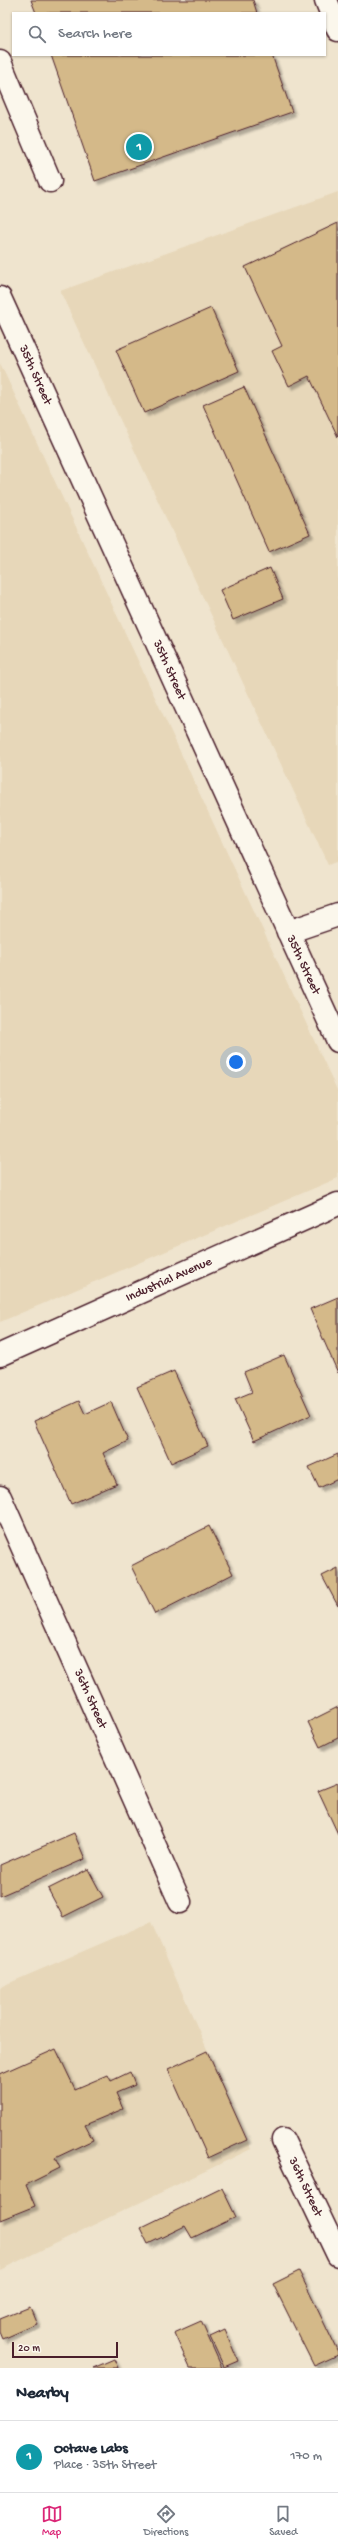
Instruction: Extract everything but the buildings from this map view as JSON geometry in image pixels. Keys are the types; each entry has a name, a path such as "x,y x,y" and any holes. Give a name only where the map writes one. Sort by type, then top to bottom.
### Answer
{"street":[{"path":"326,0 338,30"},
{"path":"0,62 50,181"},
{"name":"35th Street","path":"0,298 338,1041"},
{"path":"288,932 338,915"},
{"name":"Industrial Avenue","path":"0,1356 338,1204"},
{"name":"36th Street","path":"0,1497 180,1902"},
{"name":"36th Street","path":"283,2140 338,2255"}],"shaded area":[{"path":"338,192 338,861 328,865 60,291"},
{"path":"0,363 338,1092 338,1178 0,1322"},
{"path":"151,1922 251,2149 0,2270 0,1987"}],"place":[{"name":"Octave Labs","path":"139,147"}]}
